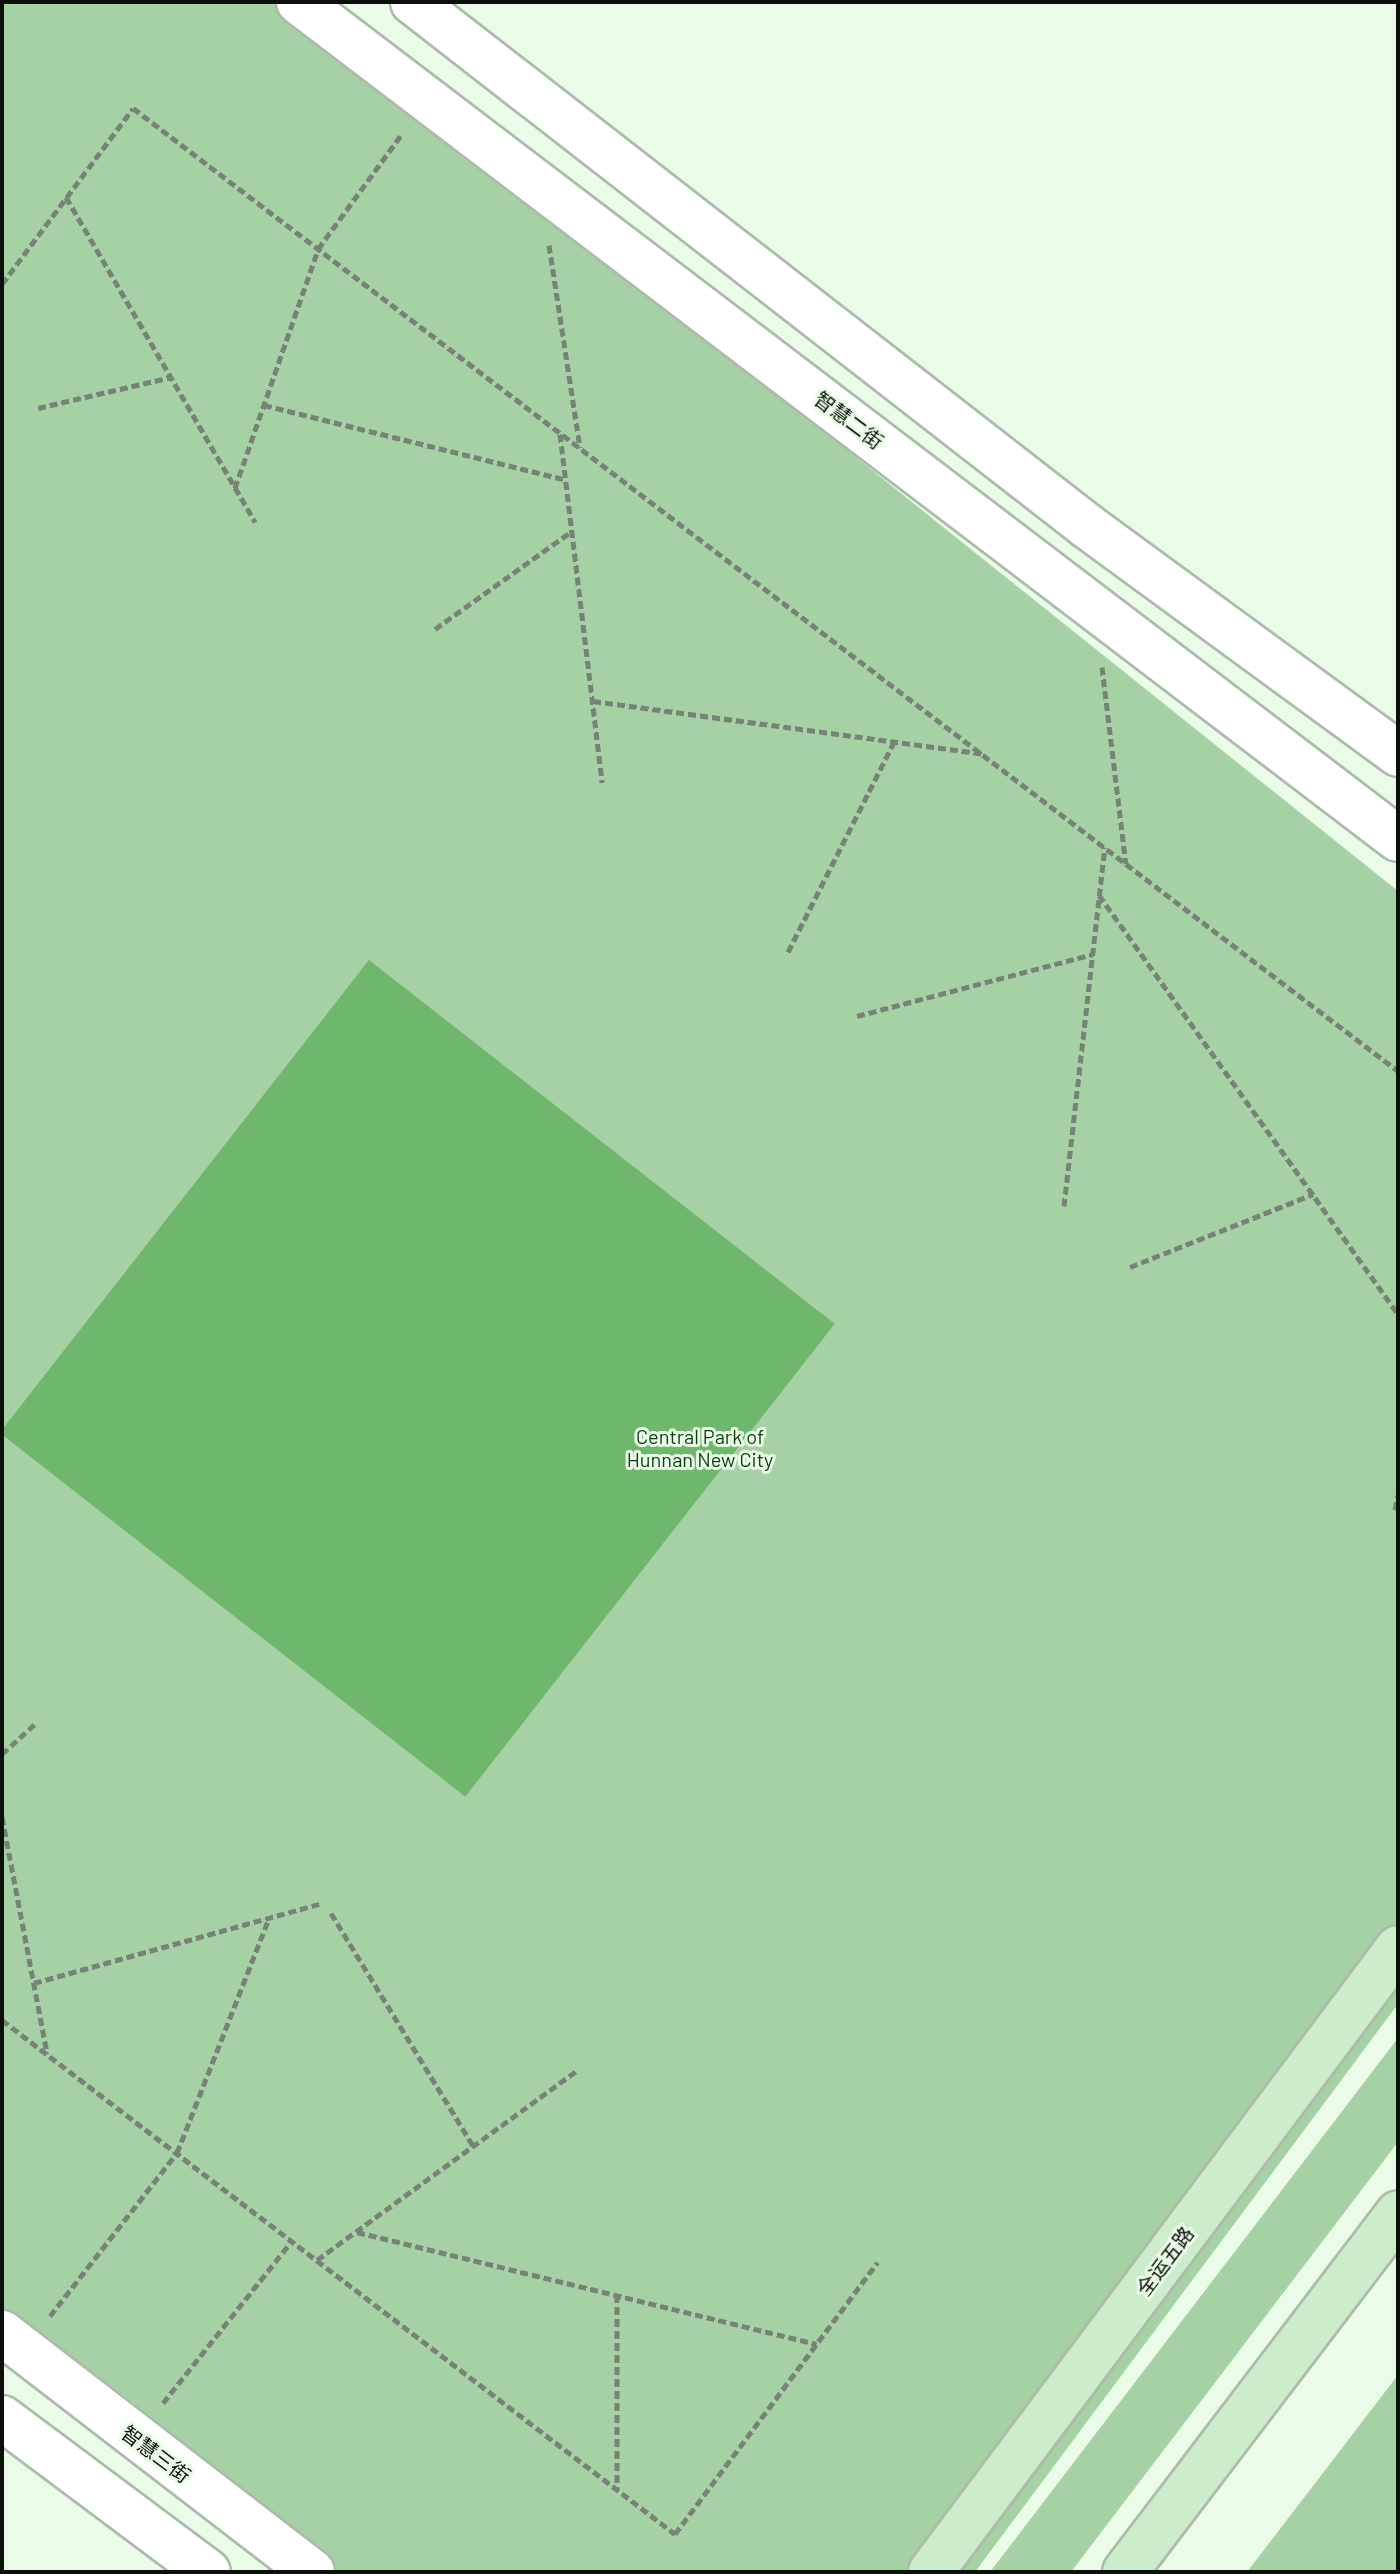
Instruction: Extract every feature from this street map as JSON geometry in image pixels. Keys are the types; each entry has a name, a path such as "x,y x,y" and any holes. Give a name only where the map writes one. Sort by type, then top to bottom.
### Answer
{"main road":[{"name":"智慧二街","path":"299,2 1398,839"},
{"path":"413,2 1087,526 1398,754"},
{"name":"全运五路","path":"931,2572 1398,1948"},
{"path":"1125,2572 1398,2213"},
{"name":"智慧三街","path":"13,2341 312,2572"},
{"path":"2,2418 208,2572"}],"path":[{"path":"235,488 318,249 427,99"},
{"path":"2,284 133,108 1398,1071"},
{"path":"540,187 580,449"},
{"path":"66,197 255,522"},
{"path":"38,408 171,377"},
{"path":"264,405 566,480"},
{"path":"560,433 602,782"},
{"path":"435,629 572,531"},
{"path":"1094,605 1127,865"},
{"path":"593,701 984,754"},
{"path":"788,952 894,742"},
{"path":"1064,1206 1105,846"},
{"path":"1099,895 1398,1314"},
{"path":"857,1016 1093,954"},
{"path":"1130,1267 1313,1194"},
{"path":"1395,1510 1398,1495"},
{"path":"2,1754 36,1723"},
{"path":"2,1817 47,2054"},
{"path":"34,1983 319,1904"},
{"path":"331,1913 474,2147"},
{"path":"13,2341 177,2153 269,1918"},
{"path":"2,2020 675,2534 878,2262"},
{"path":"317,2260 578,2070"},
{"path":"357,2232 817,2344"},
{"path":"135,2438 292,2241"},
{"path":"617,2295 617,2490"}],"green space":[{"name":"Central Park of Hunnan New City","path":"2,2 287,2 1398,891 1398,2004 975,2572 325,2572 2,2326"},
{"path":"1398,2038 1398,2142 1071,2572 990,2572"},
{"path":"1398,2375 1398,2572 1247,2572"}],"shaded area":[{"path":"369,960 835,1324 465,1797 2,1435 2,1430"}]}
